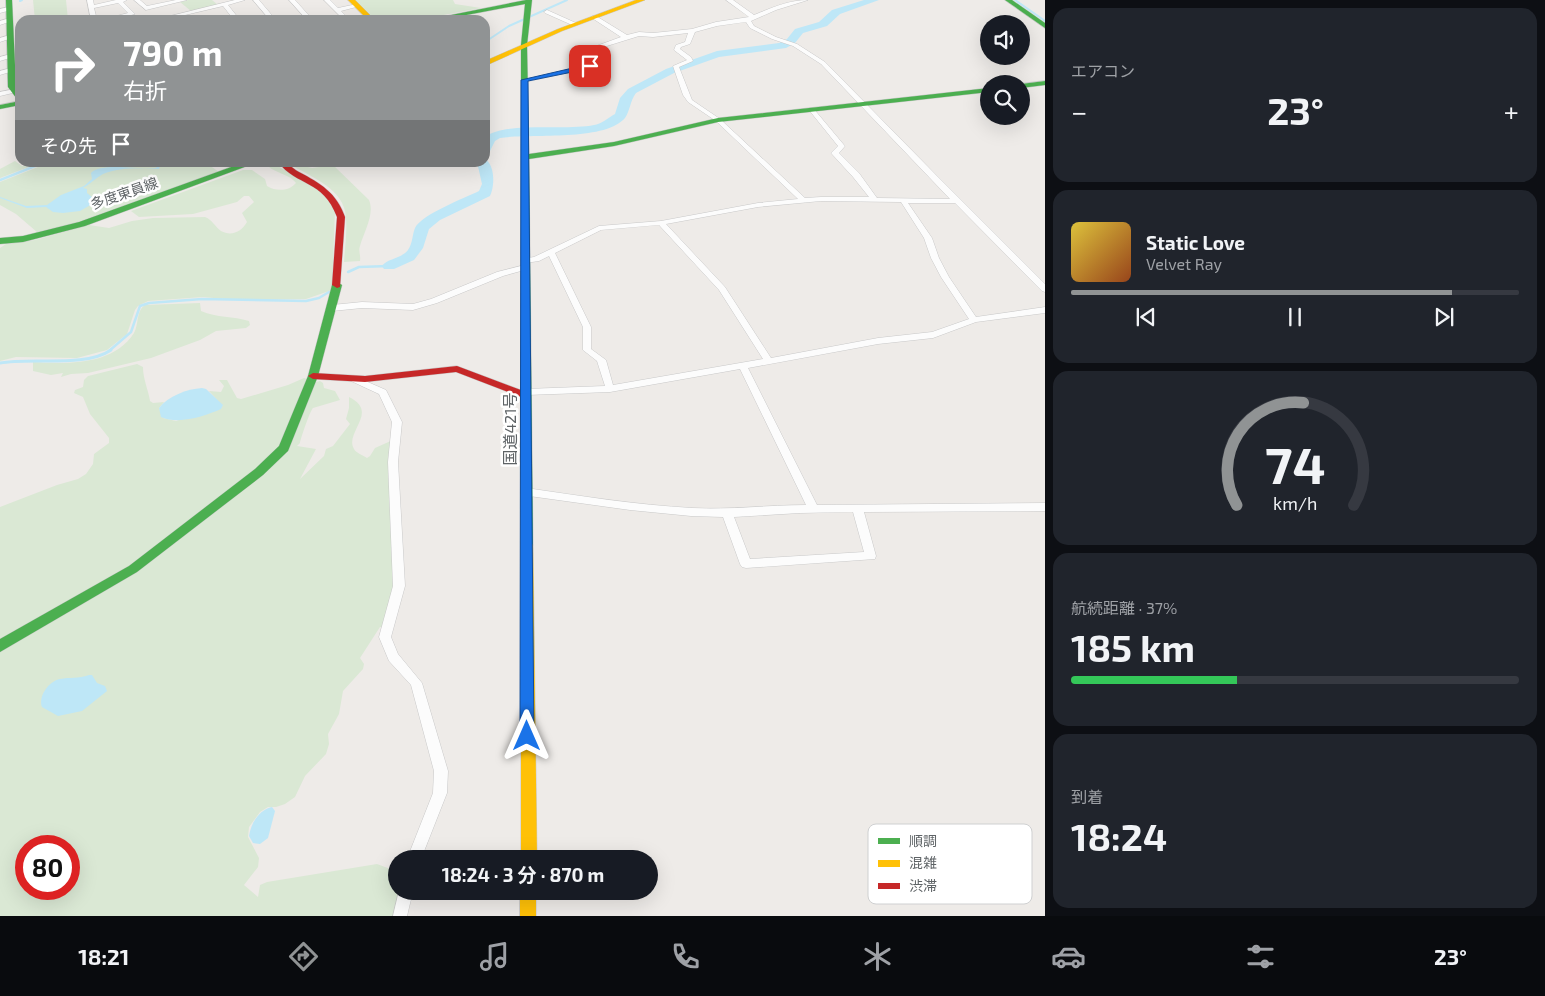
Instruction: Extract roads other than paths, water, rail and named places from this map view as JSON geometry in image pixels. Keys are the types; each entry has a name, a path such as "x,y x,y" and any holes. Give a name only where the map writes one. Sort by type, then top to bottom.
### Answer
{"main road":[{"path":"490,62 574,24 642,0"},
{"path":"1008,0 1045,26"},
{"path":"0,1 6,10 6,71 15,90"},
{"path":"455,15 528,1"},
{"name":"国道421号","path":"528,1 524,45 529,850"},
{"path":"354,3 367,15"},
{"path":"1030,85 1045,84"},
{"path":"525,157 614,144 718,120 980,91"},
{"path":"0,108 15,104"},
{"name":"多度東員線","path":"0,241 23,239 82,224 240,167"},
{"path":"0,646 133,570 275,459 290,439 313,376 332,308 337,286 341,217 339,207 323,188 285,167"},
{"path":"313,376 354,380 457,369 526,394"},
{"path":"528,900 528,916"}],"street":[{"path":"90,0 93,15"},
{"path":"91,7 121,0 132,14 127,15"},
{"path":"136,0 146,8 184,0"},
{"path":"189,15 242,0"},
{"path":"256,0 269,15"},
{"path":"292,0 306,15"},
{"path":"328,0 342,15"},
{"path":"729,0 751,19 752,26 788,43 823,63 1045,289"},
{"path":"525,80 606,63 590,50 626,37 692,31 716,24 751,19 774,9 805,0"},
{"path":"338,10 354,3"},
{"path":"224,4 233,15"},
{"path":"547,12 574,24"},
{"path":"594,17 626,37"},
{"path":"692,31 688,43 678,46 677,50 690,58 690,61 677,69 686,95 718,120 804,200"},
{"path":"0,94 15,94"},
{"path":"811,109 842,146 835,153 856,175 875,200"},
{"path":"332,308 362,305 413,307 434,302 525,264 599,228 661,222 758,205 804,200 957,201"},
{"path":"903,200 928,238 935,258 946,278 974,320"},
{"path":"661,222 722,289 768,360"},
{"path":"551,252 587,327 586,350 601,360 610,389"},
{"path":"526,394 610,389 878,341 933,335 974,320 1045,310"},
{"path":"742,365 814,510"},
{"path":"354,380 382,392 397,422 393,462 396,561 400,576 386,637 393,657 416,683 441,771 440,793 418,850"},
{"path":"526,492 630,506 727,514 902,508 1045,507"},
{"path":"727,514 746,564 870,556 858,510"},
{"path":"400,916 404,900"}],"water":[{"path":"111,167 160,167 159,169 123,169 103,174 83,188 87,189 87,193 93,198 94,203 80,211 63,213 53,212 46,207 27,208 0,198 26,206 47,205 61,195 84,186 92,179 91,173 96,170"},
{"path":"202,388 206,389 223,405 221,409 200,417 184,420 161,417 159,408 167,400 184,392"},
{"path":"92,675 97,683 105,686 107,691 82,711 58,716 42,707 41,703 45,690 56,680"},
{"path":"272,807 275,811 268,838 260,844 253,843 249,836 254,822 263,811"}],"waterway":[{"path":"490,39 509,26 567,0"},
{"path":"490,139 497,135 509,133 599,128 620,116 626,98 632,91 670,71 717,54 782,46 791,41 799,31 823,24 836,12 874,0"},
{"path":"1015,0 1045,21"},
{"path":"0,180 32,167"},
{"path":"389,266 397,264 413,253 419,242 422,228 435,217 485,193 488,184 484,167"},
{"path":"348,272 359,267 389,266"},
{"path":"109,351 131,332 140,306 149,303 202,299 306,301 319,298 329,292"},
{"path":"0,363 87,359 109,351"}]}
